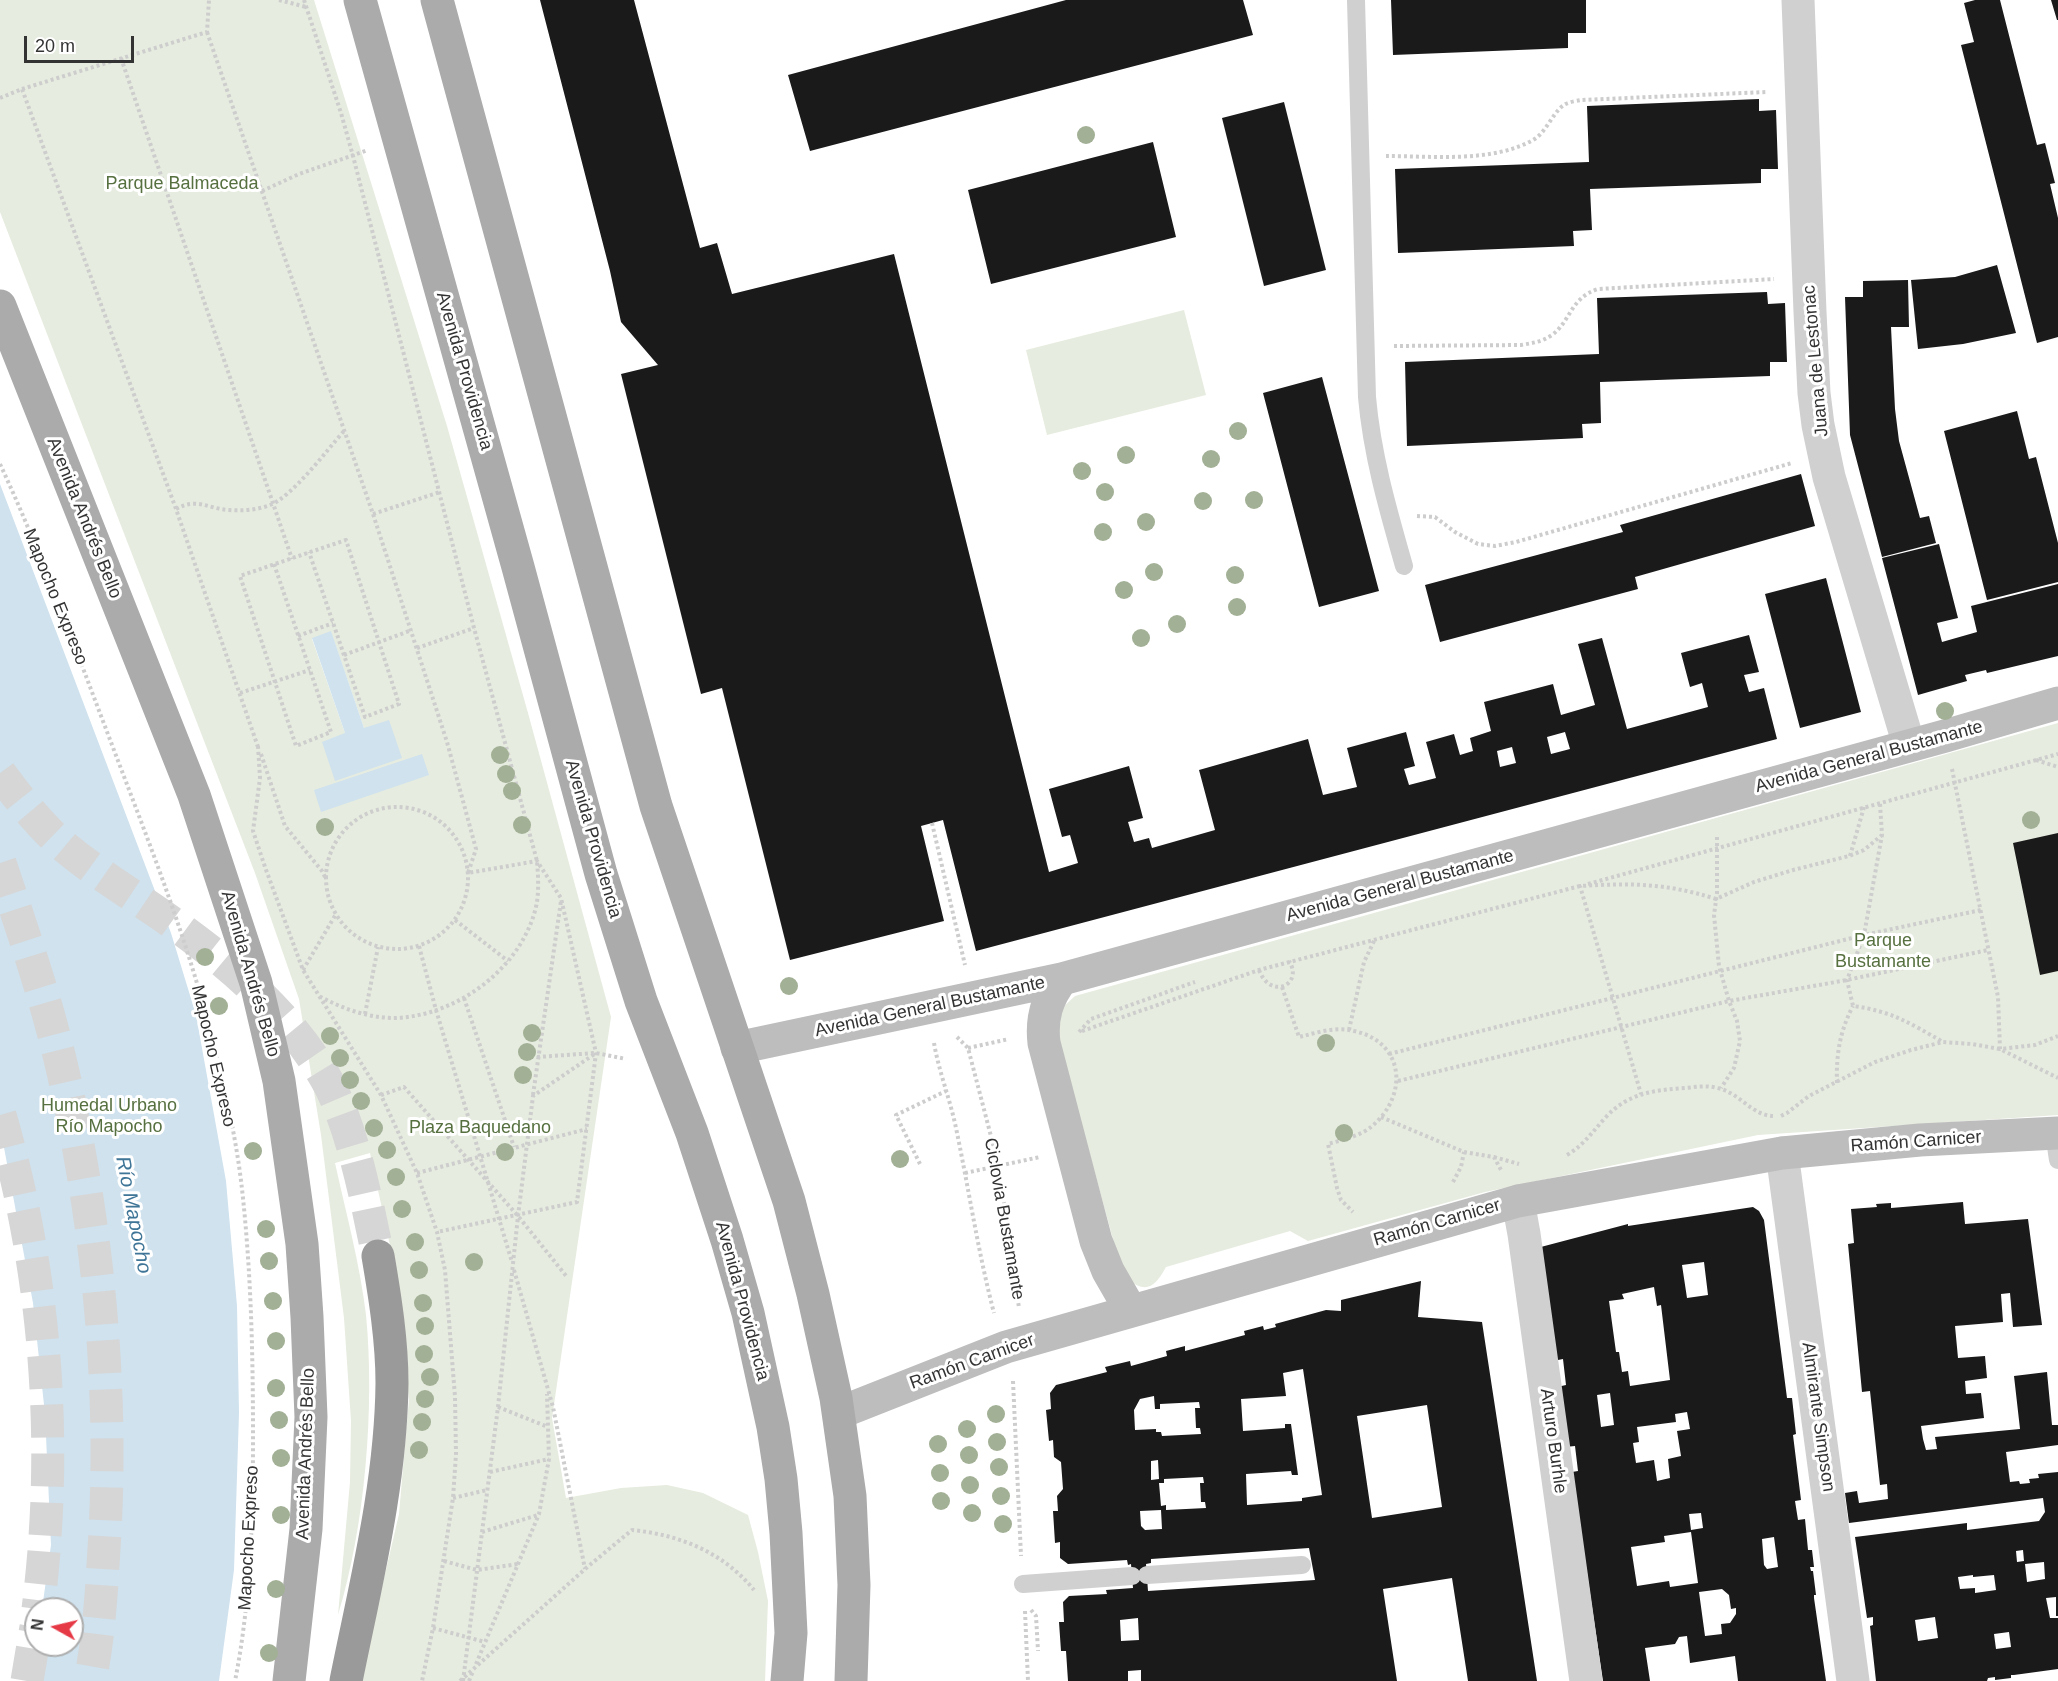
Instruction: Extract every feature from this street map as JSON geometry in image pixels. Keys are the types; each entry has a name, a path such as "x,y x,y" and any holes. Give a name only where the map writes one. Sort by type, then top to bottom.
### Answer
{"highway":[{"path":"346,1681 374,1550 390,1424 392,1380 384,1289 378,1256"}],"main road":[{"name":"Avenida Providencia","path":"360,0 522,578 601,874 641,1001 696,1144 728,1240 748,1313 771,1416 781,1479 791,1633 787,1681"},
{"path":"437,0 656,806 789,1201 813,1294 839,1413 850,1496 854,1574 851,1681"},
{"name":"Avenida Andrés Bello","path":"0,306 194,795 256,983 279,1080 302,1244 311,1417 306,1529 290,1681"},
{"name":"Avenida General Bustamante","path":"737,1048 1062,979 2058,704"},
{"path":"1062,979 1051,994 1045,1010 1044,1042 1096,1241 1108,1271 1131,1311"},
{"name":"Ramón Carnicer","path":"839,1413 1015,1344 1518,1201 1782,1153 1920,1140 2057,1142"}],"street":[{"name":"Juana de Lestonac","path":"1798,0 1811,332 1818,425 1829,477 1909,745"},
{"name":"Almirante Simpson","path":"1782,1153 1853,1681"},
{"name":"Arturo Burhle","path":"1518,1201 1586,1681"}],"lane":[{"path":"1356,0 1362,157 1365,347 1370,433 1389,515 1404,566"},
{"path":"1023,1584 1302,1565"}],"path":[{"path":"22,89 176,509 285,826 322,871 336,914 347,929 361,940 378,947 399,950 419,946 439,936 455,920 465,901 468,873 476,849 447,742 412,630 207,32 209,0"},
{"path":"279,0 306,7"},
{"path":"258,746 260,778 253,831 303,970 317,995 343,1008 364,1014 394,1018 436,1010 464,998 490,979 508,961 531,921 537,903 539,882 537,861 474,628 341,113 304,0"},
{"path":"0,98 22,89 207,32"},
{"path":"121,58 292,559"},
{"path":"1362,157 1487,155 1504,151 1535,139 1563,106 1581,100 1771,92"},
{"path":"262,191 299,174 399,139"},
{"path":"1365,347 1521,345 1538,342 1554,333 1586,293 1598,289 1779,279"},
{"path":"176,509 187,502 227,510 253,510 272,505 303,478 344,431"},
{"path":"1389,515 1435,517 1455,532 1478,544 1495,546 1516,542 1793,462"},
{"name":"Mapocho Expreso","path":"0,464 61,609 171,902 201,998 226,1101 241,1186 250,1287 253,1395 250,1566 241,1651 235,1681"},
{"path":"373,514 440,492"},
{"path":"274,564 331,732 296,746 240,576 274,564 292,559 309,552 346,540 399,704 365,717 309,552"},
{"path":"298,636 333,623"},
{"path":"417,648 474,628"},
{"path":"344,655 412,630"},
{"path":"240,693 310,670"},
{"path":"1945,736 1998,997 2000,1049"},
{"path":"968,1048 1014,1038 1032,1044 1044,1042 1288,961 1717,850 2058,753"},
{"path":"2035,760 2058,766"},
{"path":"1837,1083 1838,1047 1845,1020 1853,1006 1847,980 1864,935 1882,835 1880,804"},
{"path":"326,879 330,856 340,836 356,820 376,810 398,807 420,810 441,821 456,837 468,873"},
{"path":"1850,856 1864,807"},
{"path":"932,823 973,998"},
{"path":"1580,886 1624,884 1663,886 1716,899 1754,882 1850,856 1864,850 1882,835"},
{"path":"1717,837 1714,915 1720,970 1737,1021 1740,1041 1734,1068 1721,1088"},
{"path":"468,873 537,861"},
{"path":"436,1232 577,1202 596,1053 561,898 537,861"},
{"path":"1580,886 1641,1094"},
{"path":"462,1680 498,1407 537,1057 561,898"},
{"path":"1389,1053 1864,935 1981,910"},
{"path":"303,970 336,914"},
{"path":"455,920 508,961"},
{"path":"1348,1030 1364,962 1375,938"},
{"path":"419,946 553,1407 585,1569"},
{"path":"364,1014 378,947"},
{"path":"1398,1081 1729,1001 1847,980 1988,950"},
{"path":"1259,970 1262,978 1268,984 1282,987 1289,983 1292,975 1293,967 1288,961"},
{"path":"1081,1031 1091,1019 1201,980"},
{"path":"1282,987 1299,1037 1331,1030 1348,1030 1366,1035 1389,1053 1395,1066 1398,1081 1382,1117 1370,1128 1328,1144 1337,1188"},
{"path":"464,998 514,1147"},
{"path":"929,1006 936,1058 965,1173 981,1262 998,1330 1015,1344 1012,1362 1028,1681"},
{"name":"Ciclovia Bustamante","path":"929,1006 968,1048 999,1167 1015,1344"},
{"path":"1853,1006 1876,1009 1902,1018 1943,1042"},
{"path":"2000,1049 2035,1045 2058,1036"},
{"path":"1561,1157 1582,1146 1616,1108 1641,1094 1660,1089 1721,1088 1758,1112 1776,1117 1787,1113 1809,1096 1875,1062 1943,1042 2000,1049 2058,1078"},
{"path":"533,1096 596,1053"},
{"path":"537,1057 596,1053 630,1060"},
{"path":"381,1095 404,1087 489,1186 518,1216 567,1277"},
{"path":"920,1164 896,1115 946,1091"},
{"path":"1382,1117 1464,1152 1523,1164"},
{"path":"417,1173 587,1129"},
{"path":"965,1173 1073,1149"},
{"path":"1494,1157 1518,1201"},
{"path":"469,1681 539,1514 549,1459 547,1389"},
{"path":"498,1407 548,1427"},
{"path":"490,1472 549,1459"},
{"path":"453,1498 488,1490"},
{"path":"482,1532 539,1514"},
{"path":"462,1680 585,1569 632,1530 658,1532 706,1549 741,1574 759,1597"},
{"path":"444,1561 477,1570 518,1564"},
{"path":"1036,1616 1038,1651"},
{"path":"433,1628 485,1642"}],"green space":[{"name":"Parque Balmaceda","path":"0,0 314,0 447,426 611,1017 552,1418 566,1498 621,1488 667,1485 703,1493 748,1515 768,1601 765,1681 360,1681 399,1514 409,1399 392,1255 370,1153 335,1163 366,1315 369,1388 366,1466 361,1506 355,1544 338,1615 350,1482 351,1421 344,1318 321,1135 299,999 255,873 0,212","holes":["331,632 364,728 345,733 312,639"]},
{"path":"1184,310 1206,395 1047,435 1026,350"},
{"name":"Parque Bustamante","path":"2058,723 2058,1115 1758,1135 1485,1192 1308,1241 1290,1231 1166,1267 1157,1281 1148,1287 1137,1285 1123,1276 1056,1030 1061,1009 1075,996"}],"water":[{"name":"Humedal Urbano Río Mapocho","path":"0,484 171,933 196,1015 226,1181 237,1306 239,1413 234,1570 219,1681 32,1681 35,1657 84,1657 84,1597 44,1597 51,1545 45,1414 33,1303 0,1126"},
{"path":"331,631 364,728 389,720 402,758 335,781 322,742 345,733 312,638"},
{"path":"422,754 429,775 321,812 314,790"}],"building":[{"path":"540,0 634,0 700,248 717,243 732,294 894,254 1049,872 1078,863 1070,835 1062,837 1049,789 1129,766 1143,818 1128,822 1134,842 1149,838 1152,848 1215,830 1199,770 1308,739 1323,795 1357,787 1347,748 1406,732 1415,766 1404,769 1409,785 1436,778 1426,742 1454,734 1460,755 1473,751 1470,738 1491,731 1484,702 1553,684 1561,715 1595,705 1578,644 1602,638 1627,729 1708,707 1702,683 1690,687 1681,653 1749,635 1759,672 1744,675 1749,692 1764,688 1777,739 976,951 943,820 921,826 944,921 790,960 722,688 701,694 621,374 658,365 621,322","holes":["1565,732 1570,749 1551,754 1547,737","1512,747 1516,763 1500,767 1497,751"]},
{"path":"1066,0 1243,0 1253,35 810,151 788,75"},
{"path":"1391,0 1586,0 1586,33 1568,33 1568,48 1393,55"},
{"path":"1975,0 2000,0 2037,145 2045,143 2055,183 2050,184 2058,218 2058,337 2037,343 1961,45 1974,42 1964,3"},
{"path":"2051,0 2058,0 2058,20 2057,20"},
{"path":"1759,99 1759,111 1776,110 1778,169 1761,169 1761,183 1590,189 1592,230 1573,231 1574,246 1398,253 1395,169 1589,162 1587,106"},
{"path":"1284,102 1326,270 1264,286 1222,118"},
{"path":"1153,142 1176,237 991,284 968,190"},
{"path":"1997,265 2016,333 1963,344 1918,349 1911,280 1955,277"},
{"path":"1908,280 1909,327 1891,327 1895,409 1899,441 1920,518 1929,516 1936,543 1882,557 1850,435 1845,297 1863,297 1863,281"},
{"path":"1767,292 1768,304 1785,303 1787,362 1770,362 1770,376 1600,382 1601,423 1582,424 1583,438 1407,446 1405,362 1599,354 1597,298"},
{"path":"1322,377 1379,591 1319,607 1263,393"},
{"path":"2017,411 2029,459 2036,457 2058,543 2058,582 1987,600 1944,431"},
{"path":"1801,474 1815,526 1635,577 1638,589 1440,642 1425,585 1623,532 1620,525"},
{"path":"1939,544 1958,618 1937,623 1942,642 1977,632 1971,606 2058,584 2058,656 1987,673 1986,670 1965,675 1967,681 1918,695 1882,558"},
{"path":"1826,578 1861,712 1800,728 1765,594"},
{"path":"2058,833 2058,971 2040,975 2013,843"},
{"path":"1963,1202 1965,1224 2028,1219 2042,1325 2013,1327 2010,1293 2001,1294 2003,1322 1955,1326 1958,1358 1985,1356 1987,1378 1965,1381 1966,1394 1981,1393 1984,1418 1921,1426 1926,1450 1937,1449 1935,1437 2020,1429 2014,1376 2047,1372 2052,1425 2058,1425 2058,1445 2006,1452 2010,1482 2030,1483 2029,1479 2039,1478 2038,1474 2058,1472 2058,1616 2056,1616 2056,1597 2046,1598 2050,1618 2058,1618 2058,1669 2011,1675 2011,1678 1995,1680 1995,1677 1988,1678 1987,1681 1876,1681 1870,1626 1873,1625 1873,1617 1867,1618 1855,1537 1967,1523 1967,1530 2039,1521 2045,1512 2043,1498 1849,1523 1845,1493 1857,1491 1859,1503 1888,1499 1887,1484 1880,1485 1870,1391 1862,1392 1848,1244 1854,1243 1851,1209 1877,1207 1876,1204 1891,1203 1891,1208","holes":["2023,1550 2024,1561 2017,1562 2016,1551","2044,1562 2045,1579 2027,1582 2025,1564","1994,1575 1996,1590 1975,1593 1975,1588 1960,1589 1958,1577","1935,1617 1938,1638 1918,1641 1915,1620","2009,1632 2011,1647 1996,1649 1994,1634"]},
{"path":"1753,1207 1759,1211 1764,1220 1787,1398 1792,1398 1796,1434 1793,1435 1801,1500 1795,1501 1798,1520 1805,1519 1808,1550 1812,1550 1814,1567 1810,1567 1813,1571 1816,1595 1814,1598 1826,1681 1738,1681 1735,1656 1690,1663 1687,1636 1679,1637 1675,1644 1645,1648 1650,1681 1603,1681 1572,1472 1578,1471 1575,1446 1565,1447 1557,1387 1566,1385 1563,1359 1553,1361 1537,1248 1628,1224 1628,1226","holes":["1704,1262 1708,1295 1687,1298 1682,1265","1654,1287 1657,1306 1661,1305 1670,1380 1630,1386 1628,1371 1622,1372 1619,1352 1616,1352 1609,1301 1624,1299 1622,1294","1610,1393 1614,1425 1601,1427 1597,1395","1687,1412 1690,1429 1677,1431 1681,1456 1668,1459 1670,1478 1657,1481 1654,1460 1636,1463 1633,1443 1639,1442 1637,1427 1676,1422 1675,1414","1701,1513 1703,1528 1691,1530 1689,1514","1691,1532 1698,1583 1670,1587 1669,1581 1637,1586 1631,1547 1665,1542 1664,1536","1774,1537 1778,1567 1767,1569 1764,1565 1762,1539","1722,1589 1729,1595 1731,1609 1736,1608 1736,1614 1730,1623 1721,1624 1722,1634 1705,1636 1699,1592"]},
{"path":"1421,1281 1418,1317 1482,1322 1537,1681 1468,1681 1452,1578 1383,1589 1397,1681 1141,1681 1141,1670 1128,1671 1128,1681 1068,1681 1066,1651 1061,1651 1059,1622 1064,1622 1063,1602 1069,1596 1107,1594 1106,1590 1133,1588 1131,1564 1128,1565 1127,1560 1068,1564 1060,1558 1060,1542 1055,1543 1053,1511 1058,1511 1057,1496 1063,1489 1061,1462 1054,1457 1053,1440 1049,1441 1046,1410 1051,1409 1050,1393 1056,1385 1107,1372 1105,1367 1130,1361 1131,1366 1167,1356 1166,1351 1185,1346 1185,1351 1245,1335 1244,1331 1263,1326 1264,1330 1276,1327 1275,1324 1326,1310 1341,1311 1341,1300","holes":["1303,1369 1322,1495 1302,1498 1302,1501 1247,1505 1246,1474 1291,1471 1292,1475 1298,1475 1291,1424 1285,1424 1285,1428 1243,1431 1241,1399 1286,1396 1283,1373","1154,1396 1155,1409 1160,1409 1160,1404 1199,1402 1200,1408 1195,1408 1196,1428 1200,1428 1201,1434 1162,1436 1161,1432 1156,1432 1156,1429 1135,1430 1134,1410 1140,1399","1427,1405 1442,1507 1372,1518 1357,1416","1158,1460 1159,1479 1151,1480 1151,1461","1203,1477 1204,1483 1200,1483 1201,1502 1205,1502 1206,1508 1166,1510 1166,1505 1161,1506 1159,1483 1164,1483 1164,1479","1161,1510 1162,1529 1145,1530 1141,1526 1140,1511","1309,1548 1315,1580 1148,1591 1146,1564 1151,1563 1151,1559","1138,1618 1139,1640 1121,1641 1120,1620"]}],"tunnel":[{"path":"0,773 31,813 57,840 92,868 219,958 261,996 299,1039 316,1062 339,1105 359,1169 378,1256"},
{"path":"0,863 57,1045 85,1186 100,1300 107,1416 107,1474 100,1606 90,1681"},
{"path":"0,1115 16,1175 28,1236 38,1298 44,1360 47,1485 39,1597"},
{"path":"27,1681 31,1657"}],"park label":[{"name":"Plaza Baquedano","path":"480,1128"}],"water label":[{"name":"Río Mapocho","path":"133,1215"}]}
